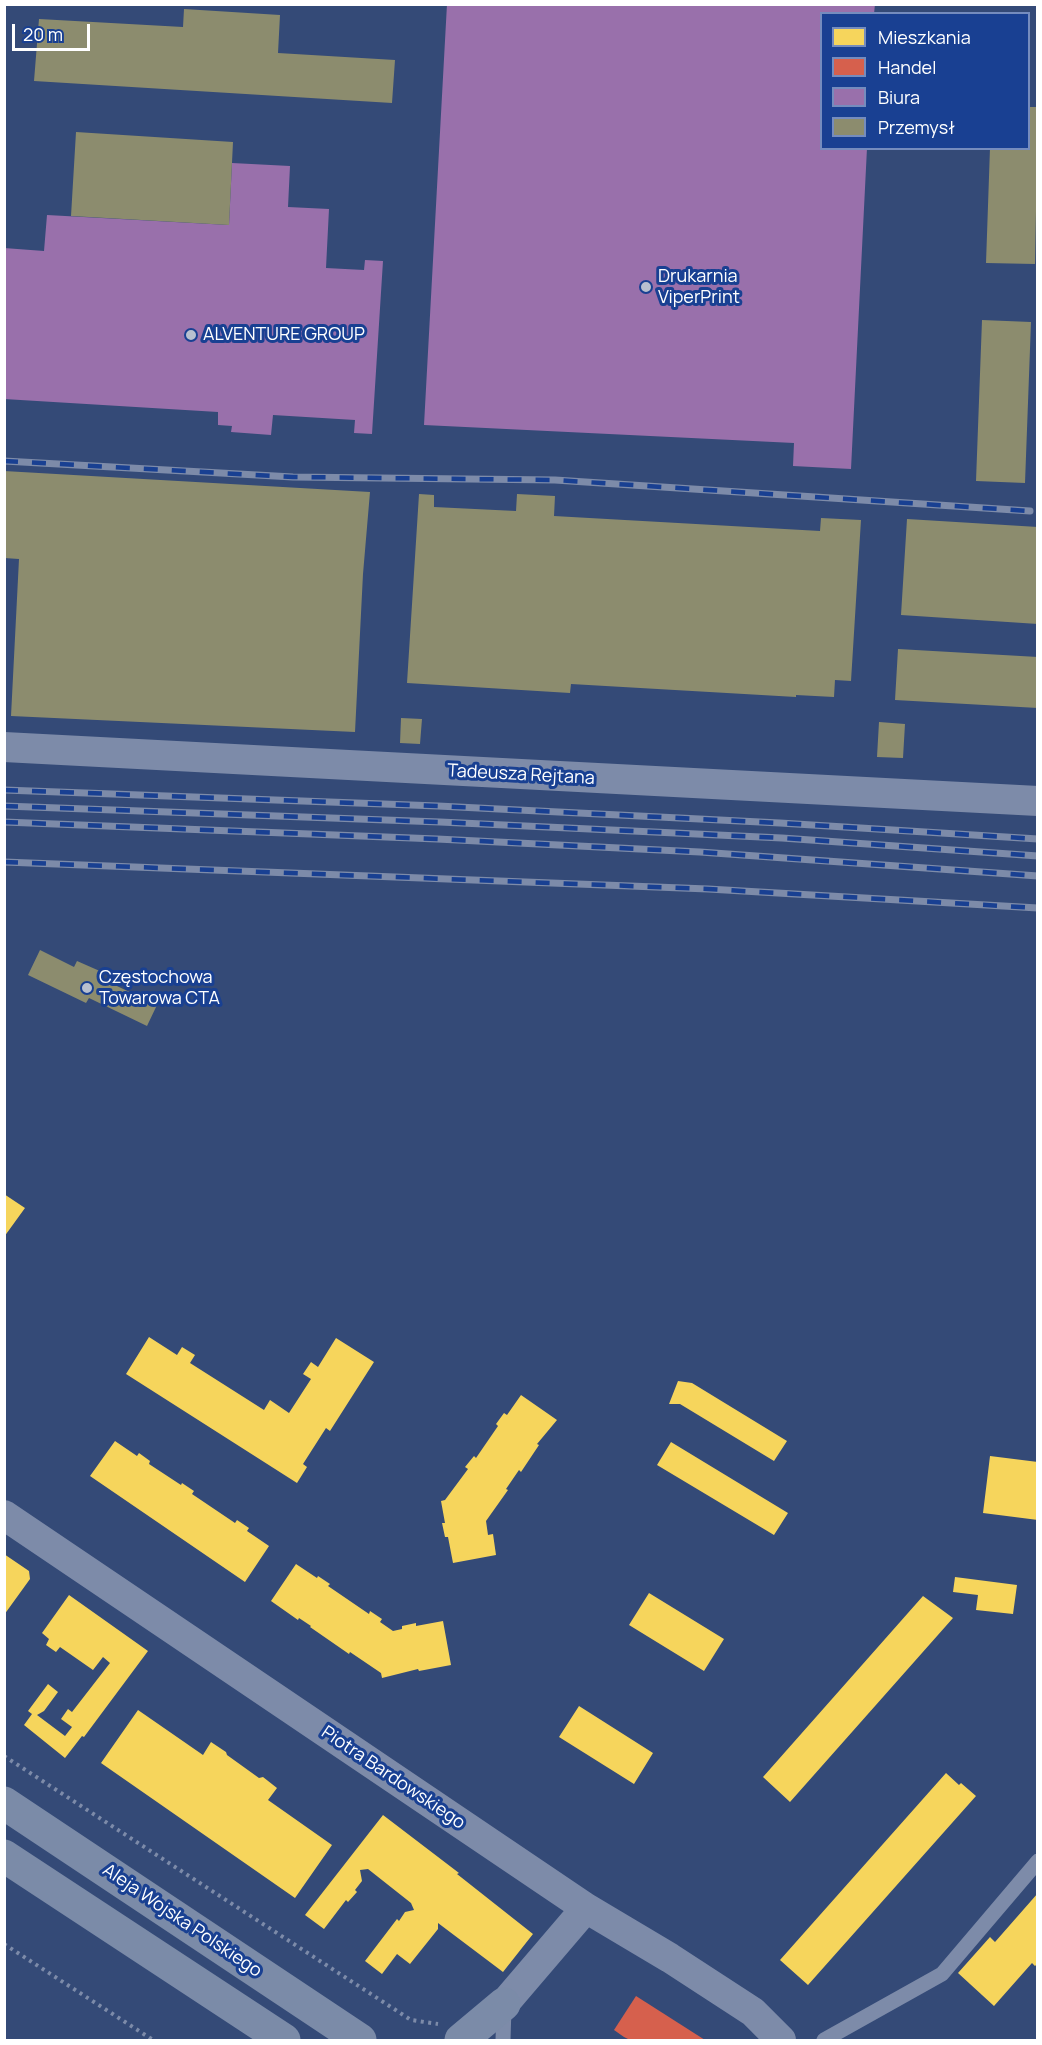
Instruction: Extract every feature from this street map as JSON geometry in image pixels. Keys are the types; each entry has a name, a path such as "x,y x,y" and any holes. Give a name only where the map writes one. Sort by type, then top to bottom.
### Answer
{"main road":[{"name":"Aleja Wojska Polskiego","path":"4,1803 360,2040"},
{"path":"4,1856 284,2040"},
{"path":"465,2035 504,2004"}],"street":[{"name":"Tadeusza Rejtana","path":"4,747 1038,801"},
{"name":"Piotra Bardowskiego","path":"4,1515 586,1908 670,1958 753,2012 781,2040"},
{"path":"504,2004 586,1908"}],"lane":[{"path":"824,2040 942,1974 1038,1861"},
{"path":"503,2040 504,2004"}],"path":[{"path":"4,1756 411,2020 465,2035"},
{"path":"4,1944 153,2040"}],"building: Mieszkania":[{"path":"4,1194 25,1208 4,1237"},
{"path":"149,1337 177,1355 182,1347 195,1355 190,1363 264,1410 270,1400 289,1413 311,1379 303,1374 311,1362 318,1367 336,1338 374,1362 330,1431 326,1428 303,1464 307,1467 297,1483 126,1374"},
{"path":"678,1381 692,1383 787,1441 774,1461 680,1404 669,1404"},
{"path":"521,1395 557,1420 537,1444 539,1445 521,1472 519,1470 486,1521 488,1535 493,1534 496,1555 453,1563 448,1537 445,1537 442,1523 445,1523 441,1501 445,1500 468,1469 465,1467 474,1456 476,1458 504,1413 507,1415"},
{"path":"115,1441 137,1456 139,1453 150,1461 149,1464 194,1491 192,1494 235,1523 237,1520 249,1528 247,1531 269,1546 245,1582 90,1476"},
{"path":"671,1442 788,1513 774,1535 657,1465"},
{"path":"990,1456 1038,1462 1038,1520 983,1513"},
{"path":"4,1554 29,1571 30,1579 4,1615"},
{"path":"296,1564 330,1584 328,1586 369,1614 370,1611 382,1619 380,1622 393,1631 416,1623 416,1626 443,1621 451,1665 419,1671 418,1669 382,1678 381,1673 271,1601"},
{"path":"955,1577 1017,1585 1013,1614 976,1610 978,1595 953,1592"},
{"path":"649,1593 724,1639 704,1671 629,1625"},
{"path":"69,1595 148,1651 84,1737 82,1736 65,1758 24,1725 32,1714 28,1711 48,1684 58,1692 44,1711 37,1715 65,1736 72,1727 61,1719 68,1709 72,1712 110,1663 103,1657 93,1670 60,1647 56,1652 46,1645 49,1639 42,1633"},
{"path":"923,1596 953,1618 790,1802 763,1777"},
{"path":"579,1706 653,1753 634,1784 559,1737"},
{"path":"138,1710 203,1755 211,1742 259,1778 263,1777 277,1788 268,1800 332,1845 295,1898 101,1763"},
{"path":"946,1773 976,1796 808,1985 780,1960"},
{"path":"383,1815 533,1934 503,1972 438,1923 438,1929 410,1964 397,1954 382,1974 365,1961 397,1919 399,1921 405,1912 414,1910 411,1903 368,1869 360,1870 362,1881 355,1890 357,1892 348,1902 346,1900 324,1929 305,1915"},
{"path":"1038,1893 1038,1963 1035,1966 1032,1963 994,2006 958,1973 990,1937 995,1942"}],"building: Handel":[{"path":"636,1996 705,2040 630,2040 624,2037 614,2030"}],"building: Biura":[{"name":"Drukarnia ViperPrint","path":"447,4 875,4 874,12 820,12 820,150 867,150 851,469 793,466 794,443 424,425"},
{"name":"ALVENTURE GROUP","path":"232,163 290,166 288,207 329,209 326,268 364,270 365,260 383,261 372,434 354,433 355,420 273,415 271,435 231,432 232,426 218,425 218,412 4,399 4,248 44,251 47,215 229,225"}],"building: Przemysł":[{"path":"184,9 280,15 278,53 395,60 392,103 34,81 39,19 183,27"},
{"path":"1030,107 1038,107 1035,264 986,263 990,150 1030,150"},
{"path":"76,132 233,142 229,225 71,216"},
{"path":"982,320 1031,322 1025,483 976,481"},
{"path":"4,471 370,492 363,574 355,732 11,716 19,559 4,558"},
{"path":"419,494 434,495 434,507 516,511 517,494 555,496 554,516 820,531 821,518 861,520 851,681 835,680 834,697 796,695 796,697 571,684 570,693 407,683"},
{"path":"907,519 1038,527 1038,624 901,615"},
{"path":"898,649 1038,657 1038,708 895,700"},
{"path":"401,718 422,719 420,744 400,743"},
{"path":"879,722 905,724 903,758 877,757"},
{"name":"Częstochowa Towarowa CTA","path":"40,950 74,967 77,961 102,972 100,978 157,1005 147,1026 89,998 86,1003 28,975"}],"railway":[{"path":"4,461 293,477 555,480 1030,511"},
{"path":"4,790 438,806 780,823 1038,839"},
{"path":"4,806 440,822 782,838 1038,856"},
{"path":"4,822 700,852 1038,876"},
{"path":"4,862 708,889 1038,908"}],"place":[{"name":"Drukarnia ViperPrint","path":"646,287"},
{"name":"ALVENTURE GROUP","path":"191,335"},
{"name":"Częstochowa Towarowa CTA","path":"87,988"}]}
